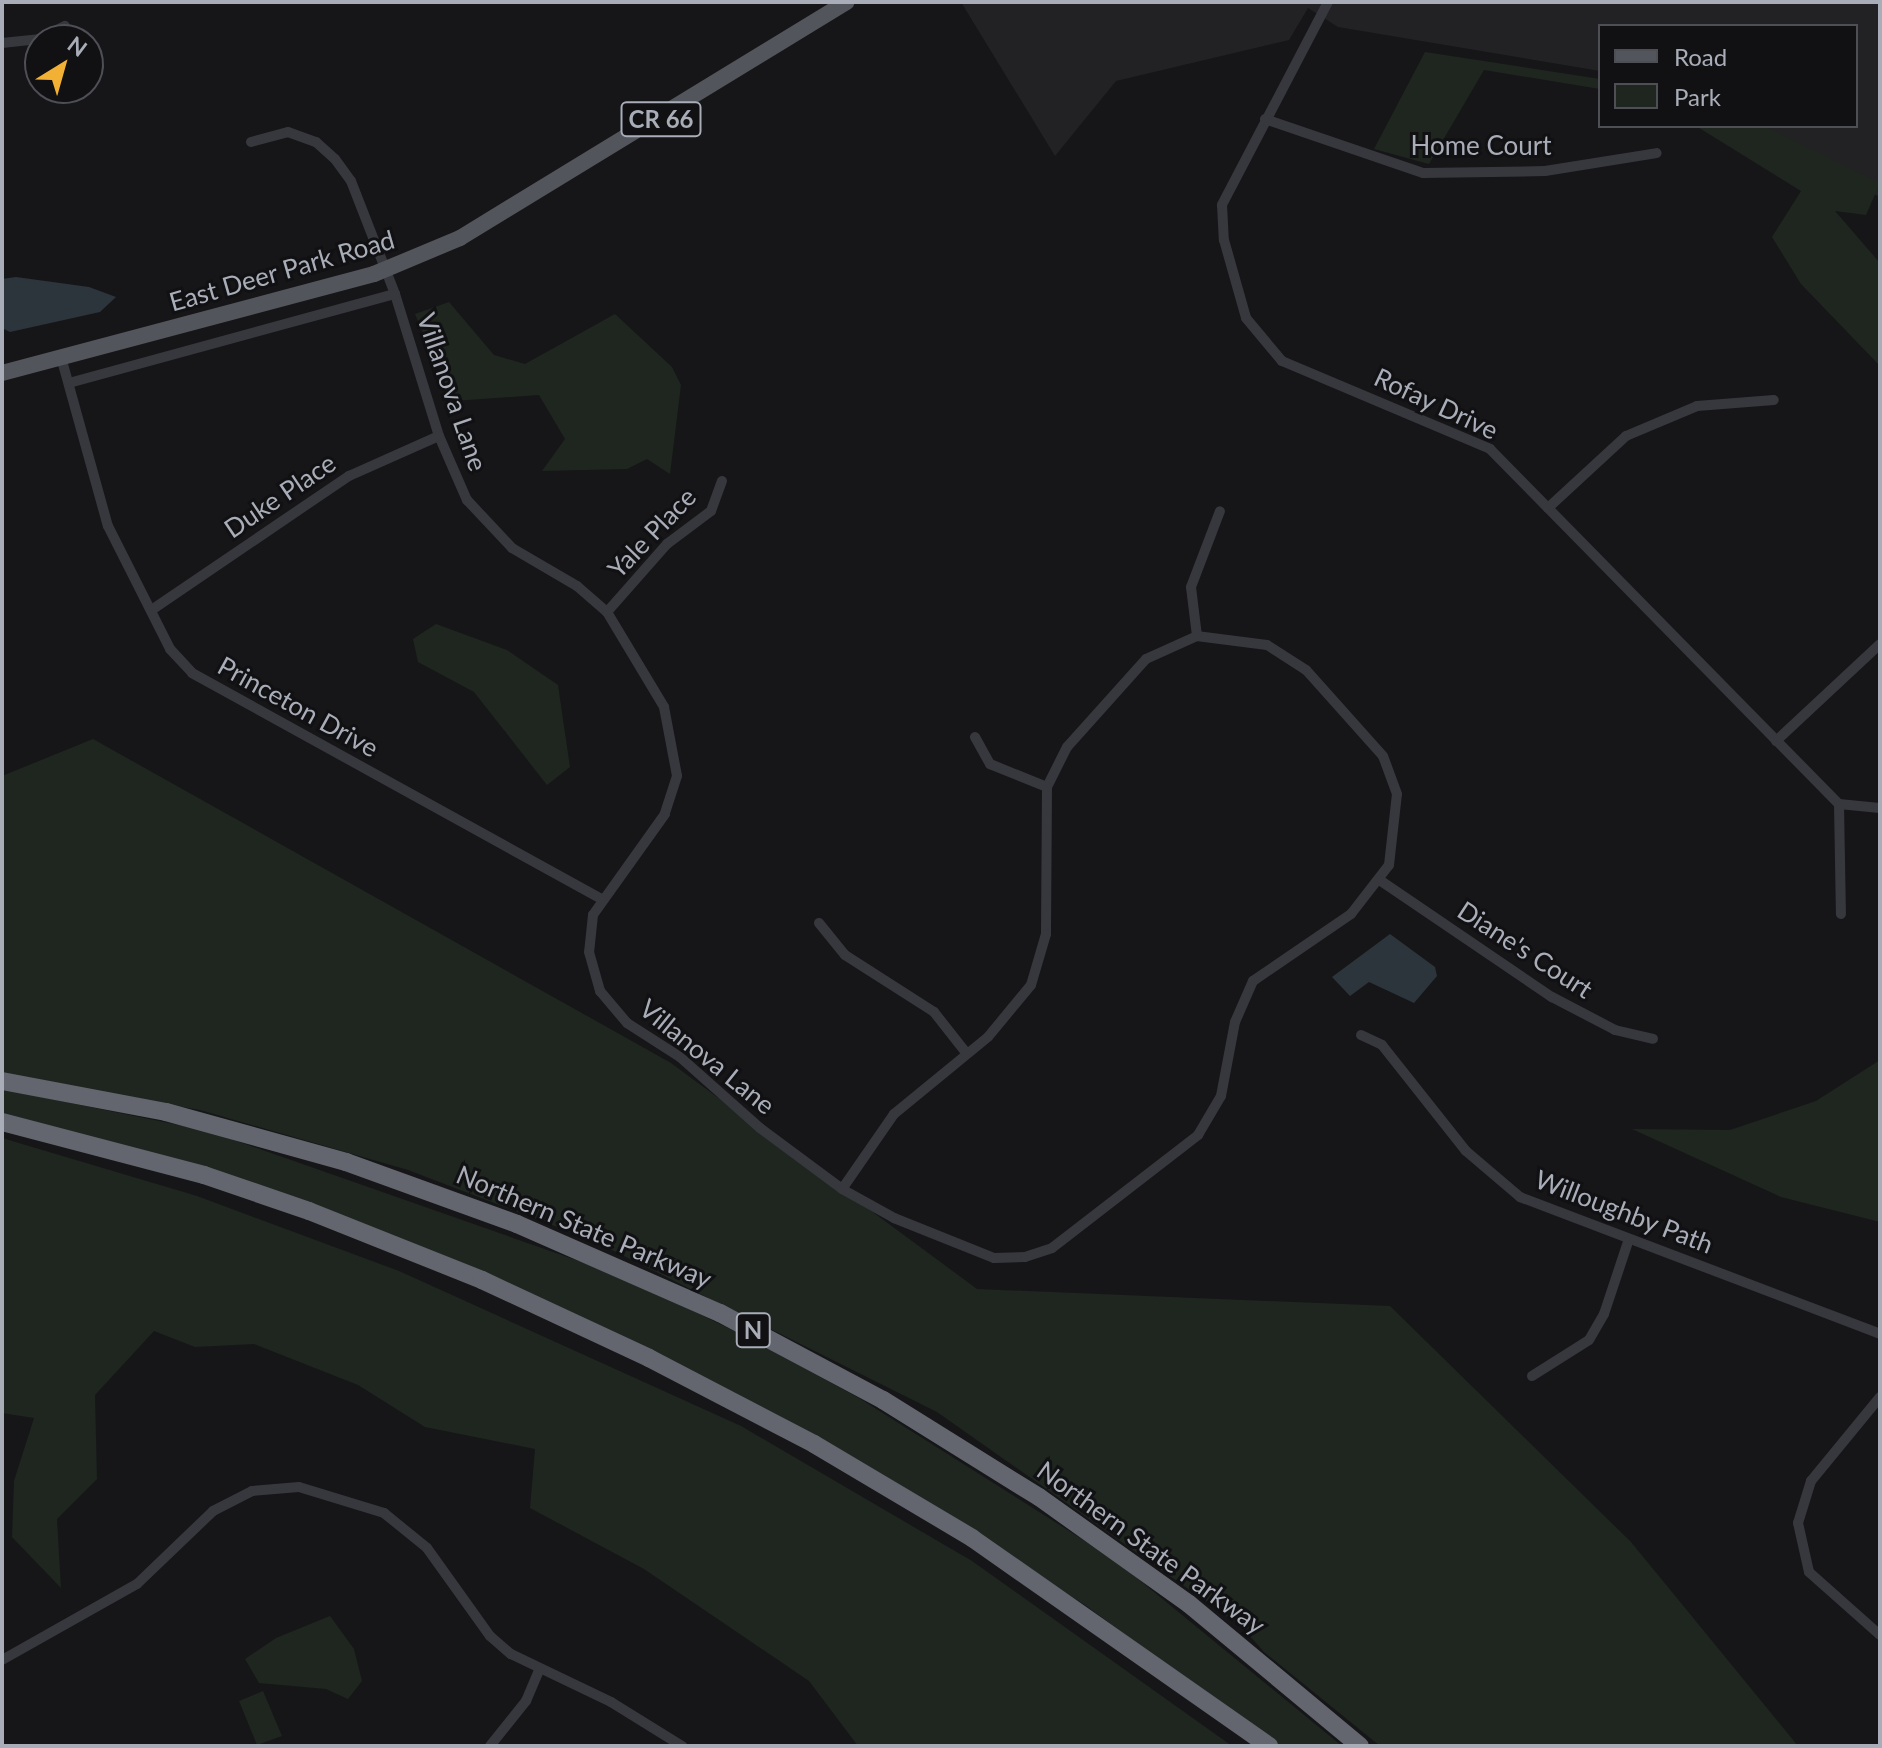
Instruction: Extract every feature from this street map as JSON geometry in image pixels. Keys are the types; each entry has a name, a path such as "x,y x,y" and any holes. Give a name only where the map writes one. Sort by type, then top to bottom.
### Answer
{"highway":[{"name":"Northern State Parkway","path":"2,1081 178,1115 346,1162 528,1228 709,1308 883,1400 1039,1497 1189,1604 1360,1746"},
{"path":"2,1122 192,1172 309,1211 459,1270 649,1358 814,1444 972,1538 1269,1746"}],"main road":[{"name":"East Deer Park Road","path":"2,373 385,270 525,203 847,2"}],"street":[{"name":"Rofay Drive","path":"1328,2 1222,205 1224,240 1246,318 1282,361 1490,449 1839,804"},
{"path":"2,43 24,41"},
{"name":"Home Court","path":"1265,119 1423,173 1545,171 1657,153"},
{"name":"Villanova Lane","path":"251,142 288,132 316,142 335,159 351,181 395,294 439,436 467,500 487,527 607,612 664,707 677,776 665,814 602,899 589,952 613,1009 842,1189 894,1218 994,1258 1052,1248 1198,1135 1221,1096 1235,1022 1253,981 1351,914 1381,881 1396,837 1397,794 1383,756 1306,670 1257,641 1197,636"},
{"path":"69,383 395,294"},
{"name":"Princeton Drive","path":"61,357 98,502 170,649 192,673 602,899"},
{"path":"1548,508 1626,436 1697,406 1774,400"},
{"name":"Duke Place","path":"153,609 326,489 439,436"},
{"name":"Yale Place","path":"607,612 667,544 711,511 722,481"},
{"path":"842,1189 894,1114 967,1054 1031,985 1043,960 1047,787 1067,747 1128,675 1160,650 1197,636 1191,587 1220,511"},
{"path":"1776,741 1880,644"},
{"path":"975,737 990,764 1047,787"},
{"path":"1841,914 1839,804 1880,808"},
{"name":"Diane's Court","path":"1381,881 1586,1017 1653,1039"},
{"path":"819,923 845,955 934,1012 967,1054"},
{"name":"Willoughby Path","path":"1361,1035 1382,1045 1495,1180 1550,1213 1880,1334"},
{"path":"1532,1376 1589,1340 1604,1314 1628,1242"},
{"path":"1880,1397 1811,1481 1798,1523 1809,1572 1880,1635"},
{"path":"2,1660 137,1584 213,1511 274,1486 328,1491 384,1513 427,1548 490,1636 539,1670 611,1702 682,1746"},
{"path":"490,1746 526,1701 539,1670"}],"shaded area":[{"path":"961,2 1880,2 1880,197 1747,128 1858,128 1858,24 1598,24 1598,71 1338,27 1308,8 1289,40 1116,81 1055,156"},
{"path":"16,277 89,287 116,297 100,312 10,332 2,328 2,279"},
{"path":"1390,934 1435,967 1437,976 1414,1003 1369,982 1350,996 1332,977"}],"green space":[{"path":"1425,52 1598,79 1598,89 1484,70 1429,164 1374,149"},
{"path":"1699,128 1768,128 1880,183 1866,215 1835,211 1880,263 1880,366 1801,284 1772,237 1801,191"},
{"path":"449,302 494,355 525,364 615,314 672,367 681,385 670,474 647,459 627,469 542,471 565,439 539,395 453,401 415,314"},
{"path":"436,624 507,650 558,685 570,767 547,785 474,692 418,662 413,639"},
{"path":"93,739 671,1063 977,1289 1390,1306 1631,1542 1798,1746 1380,1746 1264,1652 1241,1626 937,1412 594,1241 408,1170 200,1110 2,1076 2,776"},
{"path":"1880,1060 1880,1222 1781,1197 1632,1129 1730,1130 1816,1101"},
{"path":"2,1089 208,1131 616,1274 745,1336 859,1398 1115,1560 1342,1746 1277,1746 1085,1605 979,1538 450,1260 2,1116"},
{"path":"2,1138 197,1196 399,1271 741,1426 972,1561 1232,1746 858,1746 809,1681 644,1569 530,1508 535,1449 425,1427 358,1385 254,1344 195,1347 154,1331 95,1395 97,1479 57,1519 61,1588 12,1537 14,1481 34,1418 2,1413"},
{"path":"330,1616 354,1649 362,1681 348,1699 326,1689 259,1683 245,1659 276,1638"},
{"path":"263,1691 282,1736 257,1745 239,1701"}]}
